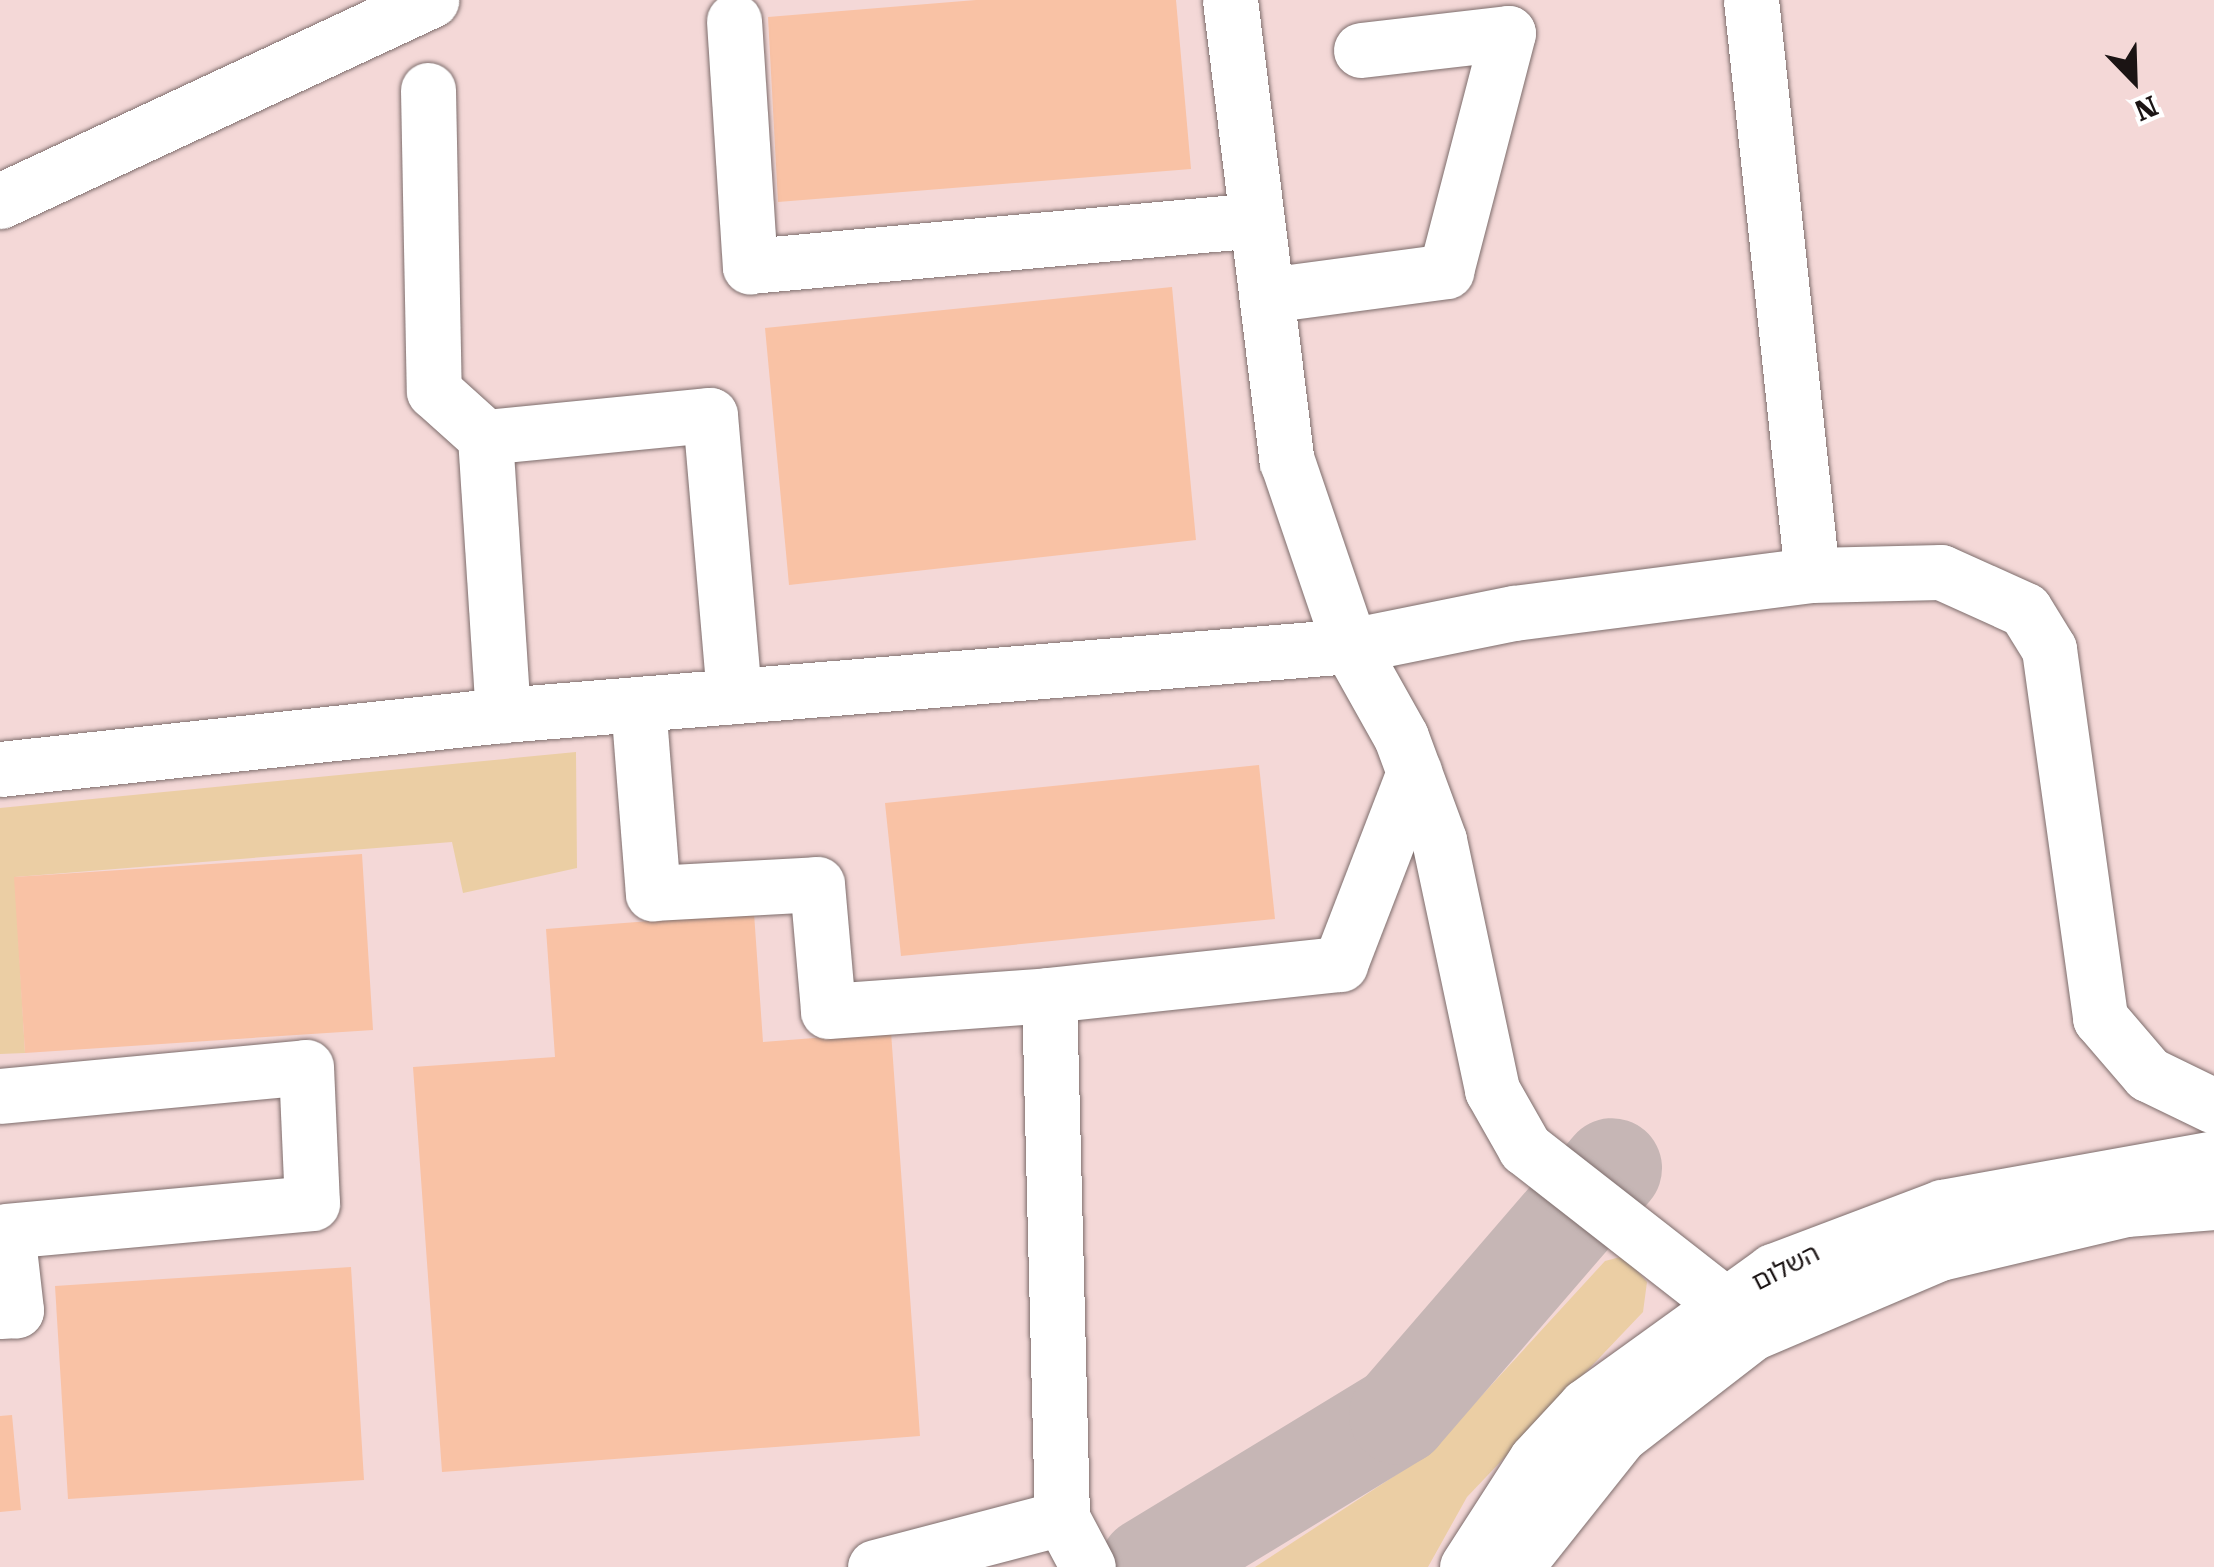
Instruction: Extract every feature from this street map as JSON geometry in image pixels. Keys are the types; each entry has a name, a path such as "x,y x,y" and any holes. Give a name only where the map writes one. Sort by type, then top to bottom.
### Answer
{"lane":[{"path":"0,201 432,0"},
{"path":"1230,0 1287,460 1350,646 1414,772 1439,840 1492,1090 1525,1148 1722,1302"},
{"path":"1751,0 1812,575"},
{"path":"734,21 750,266 1258,220"},
{"path":"1266,296 1446,271 1508,32 1361,50"},
{"path":"428,90 434,391 485,436 503,715"},
{"path":"485,436 710,415 734,696"},
{"path":"0,768 503,715 1350,646 1514,613 1812,575 1940,572 2026,610 2060,682 2100,1018 2148,1074 2214,1106"},
{"path":"638,704 653,893 816,884 828,1011 1050,995 1340,964 1414,772"},
{"path":"1050,995 1062,1518 1088,1567"},
{"path":"0,1096 306,1066 312,1203 7,1230 16,1310 0,1311"},
{"name":"השלום","path":"1467,1567 1536,1460 1586,1406 1722,1302 1859,1233 1942,1207 2214,1158"},
{"path":"1514,1567 1620,1435 1752,1333 1940,1253 2126,1209 2214,1202"},
{"path":"875,1567 1062,1518"}],"shaded area":[{"path":"0,0 2214,0 2214,1567 0,1567"},
{"path":"576,752 577,868 463,893 452,842 15,877 25,1053 0,1054 0,808"},
{"path":"1624,1256 1647,1282 1643,1312 1467,1497 1428,1567 1255,1567 1428,1454 1605,1261"}],"building":[{"path":"976,0 1176,0 1191,169 778,202 768,17"},
{"path":"1172,287 1196,540 789,585 765,328"},
{"path":"1259,765 1275,919 901,956 885,803"},
{"path":"362,854 373,1030 25,1053 14,877"},
{"path":"754,913 763,1042 891,1032 920,1436 442,1472 413,1067 555,1057 546,929"},
{"path":"351,1267 364,1480 68,1499 55,1286"},
{"path":"12,1415 21,1510 0,1512 0,1416"}],"taxiway":[{"path":"1149,1567 1399,1415 1612,1168"}]}
